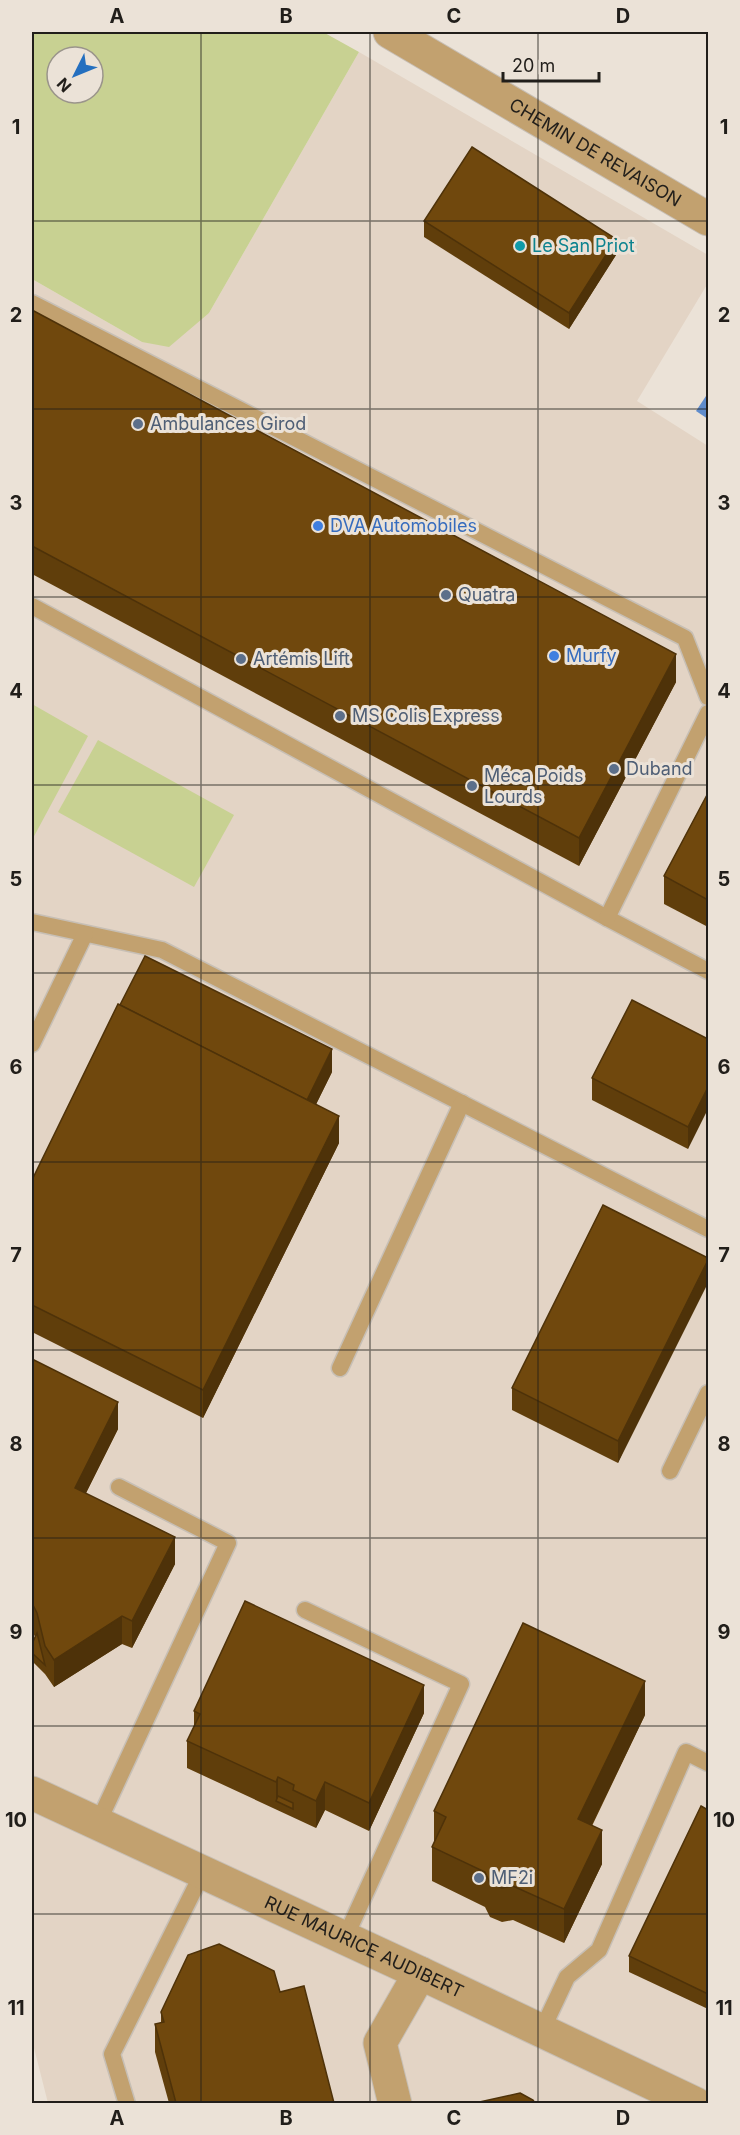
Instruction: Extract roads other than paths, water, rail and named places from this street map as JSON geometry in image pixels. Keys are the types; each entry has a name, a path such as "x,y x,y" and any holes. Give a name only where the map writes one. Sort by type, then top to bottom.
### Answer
{"street":[{"name":"CHEMIN DE REVAISON","path":"390,32 708,219"},
{"name":"RUE MAURICE AUDIBERT","path":"32,1793 696,2103"},
{"path":"395,2103 380,2043 420,1973"}],"lane":[{"path":"32,303 686,638 708,697"},
{"path":"32,606 708,971"},
{"path":"607,918 708,713"},
{"path":"32,922 162,950 708,1229"},
{"path":"32,1044 85,934"},
{"path":"340,1368 462,1103"},
{"path":"670,1471 708,1393"},
{"path":"98,1823 228,1543 119,1487"},
{"path":"305,1610 461,1684 345,1938"},
{"path":"542,2030 567,1977 599,1950 686,1752 708,1763"},
{"path":"127,2103 112,2054 203,1872"}],"water":[{"path":"708,393 708,419 696,411"}],"place":[{"name":"Le San Priot","path":"520,246"},
{"name":"Ambulances Girod","path":"138,424"},
{"name":"DVA Automobiles","path":"318,526"},
{"name":"Quatra","path":"446,595"},
{"name":"Murfy","path":"554,656"},
{"name":"Artémis Lift","path":"241,659"},
{"name":"MS Colis Express","path":"340,716"},
{"name":"Duband","path":"614,769"},
{"name":"Méca Poids Lourds","path":"472,786"},
{"name":"MF2i","path":"479,1878"}]}
